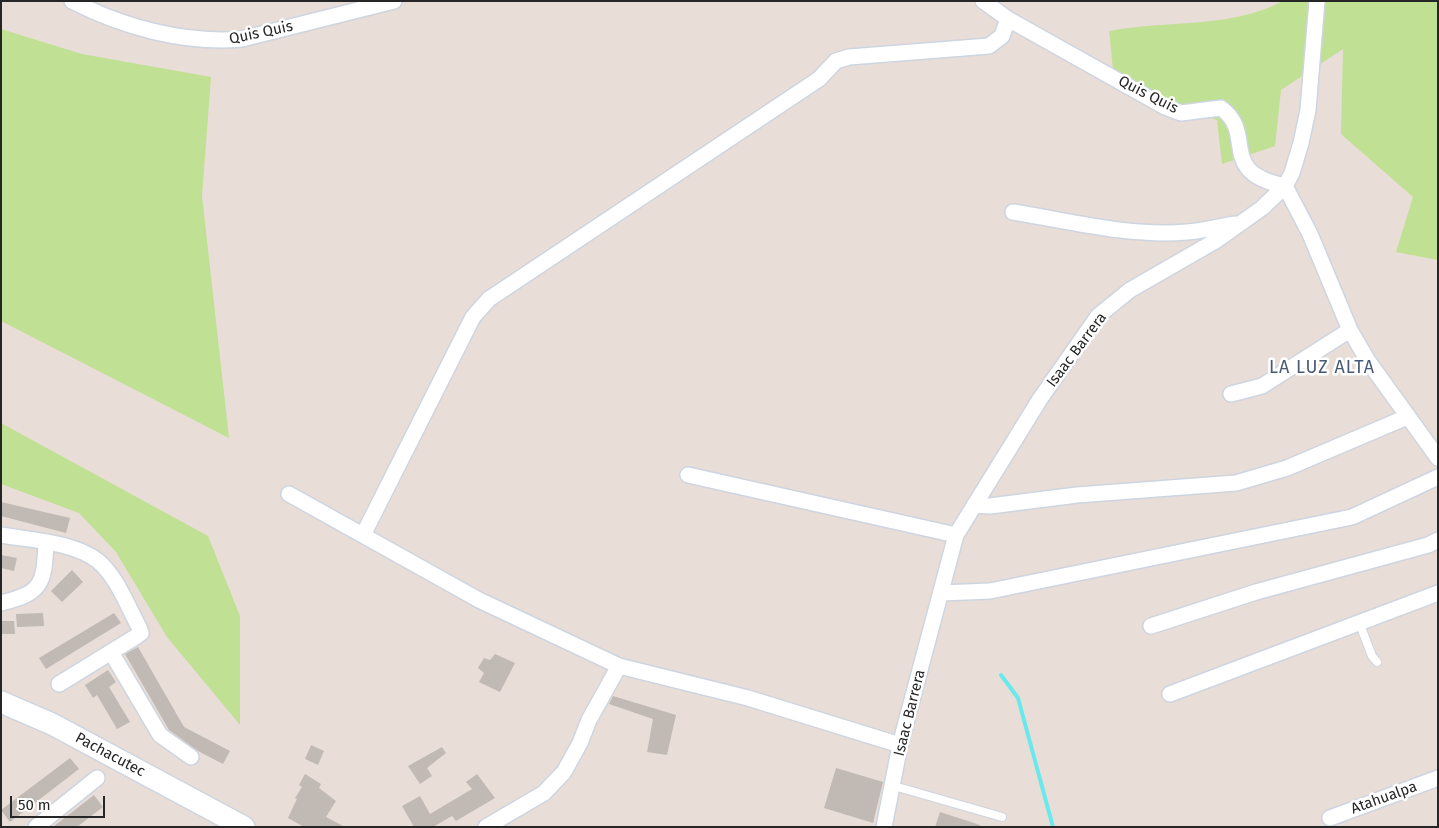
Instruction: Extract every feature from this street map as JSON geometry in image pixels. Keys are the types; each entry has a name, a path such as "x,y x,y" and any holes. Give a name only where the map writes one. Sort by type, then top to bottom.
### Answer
{"street":[{"name":"Quis Quis","path":"72,1 95,13 169,35 217,41 242,39 394,1"},
{"name":"Quis Quis","path":"983,1 1008,19 1165,107 1181,112 1221,108 1231,115 1237,126 1242,161 1264,182 1285,186"},
{"path":"1317,1 1308,110 1297,158 1285,186 1310,234 1350,330 1407,416 1438,458"},
{"path":"364,535 473,317 489,299 819,79 836,61 864,54 989,46 1002,36 1008,19"},
{"name":"Isaac Barrera","path":"884,827 894,786 900,746 956,535 1040,399 1098,316 1130,290 1217,240 1262,208 1285,186"},
{"path":"1013,212 1096,228 1153,232 1187,232 1240,223"},
{"path":"1231,394 1262,386 1350,330"},
{"path":"974,505 990,506 1077,495 1236,483 1287,468 1407,416"},
{"path":"688,475 956,535"},
{"path":"941,593 990,592 1314,526 1352,517 1438,477"},
{"path":"289,494 479,600 619,666 748,698 900,746"},
{"path":"1,535 80,551 97,561 112,577 141,633 59,684"},
{"path":"1151,626 1256,592 1428,545 1438,540"},
{"path":"1,603 31,594 39,584 44,572 46,543"},
{"path":"1170,694 1438,593"},
{"path":"111,652 160,735 191,757"},
{"path":"486,827 544,793 564,772 580,743 589,720 619,666"},
{"name":"Pachacutec","path":"1,702 52,724 234,825"},
{"path":"36,827 97,778"},
{"name":"Atahualpa","path":"1330,818 1438,778"}],"lane":[{"path":"1359,622 1372,656 1377,662"},
{"path":"894,786 1002,817"}],"green space":[{"path":"1283,1 1438,1 1438,260 1396,252 1413,197 1341,134 1343,49 1281,90 1275,146 1222,164 1217,120 1115,89 1109,31 1220,20 1263,10"},
{"path":"1,29 82,54 211,77 202,196 229,438 1,321"},
{"path":"1,423 208,536 240,616 240,725 167,637 116,552 79,513 1,484"}],"building":[{"path":"1,502 70,518 66,533 1,516"},
{"path":"1,555 17,558 14,571 1,568"},
{"path":"72,570 83,582 62,602 51,591"},
{"path":"43,613 44,626 17,627 16,614"},
{"path":"114,613 121,623 46,669 39,658"},
{"path":"1,621 14,621 15,634 1,634"},
{"path":"138,647 184,727 230,751 223,764 198,751 169,730 125,654"},
{"path":"495,654 515,663 500,692 479,682 484,673 478,668 484,658 490,660"},
{"path":"108,670 116,682 109,687 130,722 117,729 97,695 93,698 85,685"},
{"path":"613,696 676,715 667,755 647,752 653,719 609,704"},
{"path":"311,745 324,751 318,765 305,759"},
{"path":"442,747 446,753 427,768 432,776 420,784 408,766"},
{"path":"70,758 79,769 10,822 1,810"},
{"path":"836,768 883,782 873,823 824,808"},
{"path":"305,774 321,784 319,788 336,801 326,817 345,827 304,827 288,818 297,799 295,798 302,787 299,785"},
{"path":"477,774 495,798 456,821 452,816 433,827 414,827 402,806 420,796 430,814 472,789 466,782"},
{"path":"94,795 103,807 77,827 53,827"},
{"path":"940,812 980,825 980,827 935,827"}],"waterway":[{"path":"1001,675 1018,698 1053,827"}],"district":[{"name":"LA LUZ ALTA","path":"1322,368"}]}
